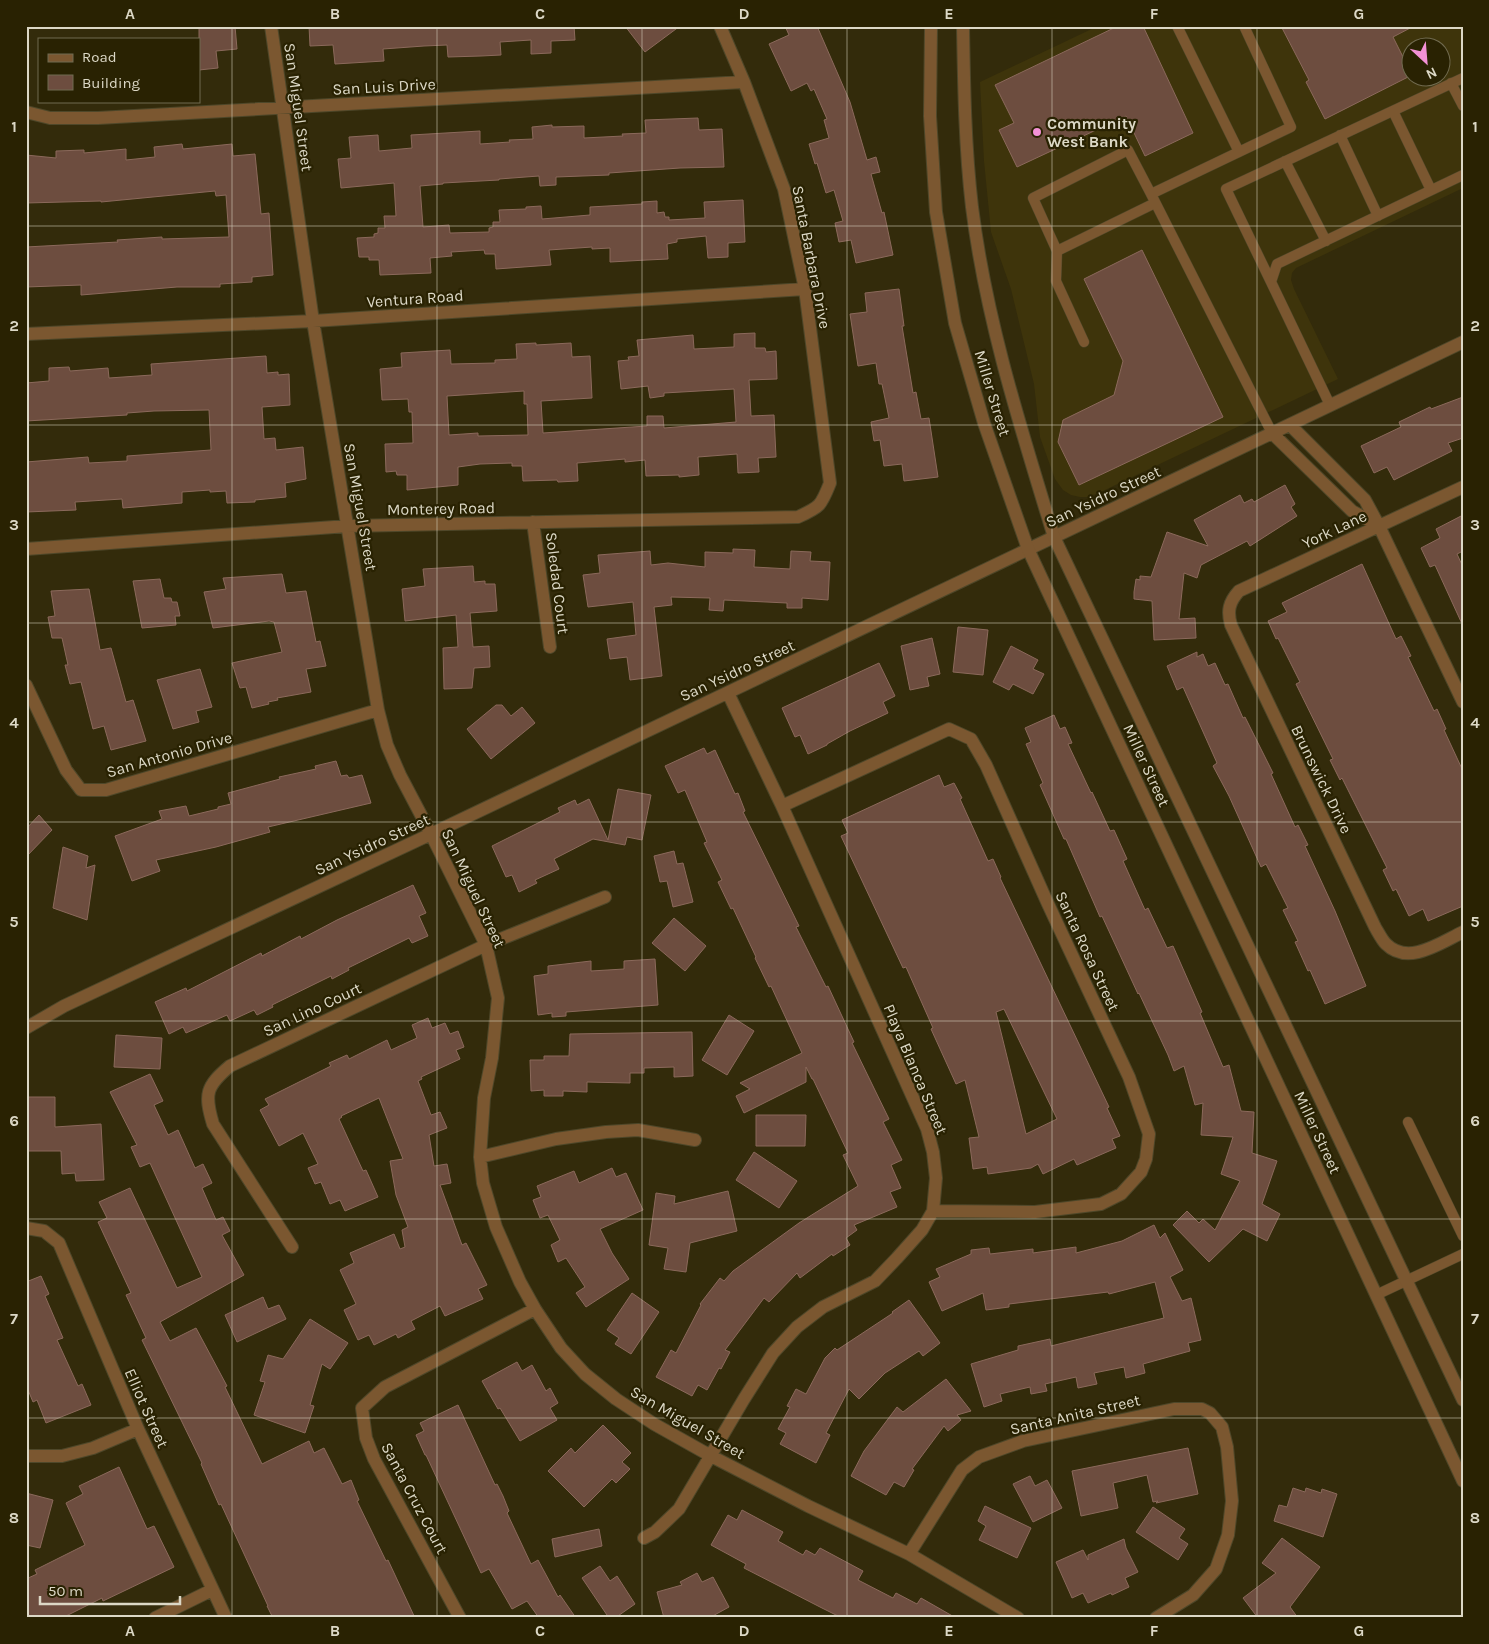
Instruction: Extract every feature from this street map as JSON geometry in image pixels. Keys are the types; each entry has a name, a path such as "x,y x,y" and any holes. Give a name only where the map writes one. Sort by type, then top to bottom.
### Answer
{"street":[{"name":"San Miguel Street","path":"271,26 313,322 378,710 387,745 486,945 498,998 492,1058 484,1098 480,1157 483,1183 496,1227 520,1282 535,1309 562,1348 585,1374 616,1399 654,1424 711,1456 808,1506 909,1554 1018,1618"},
{"name":"Santa Barbara Drive","path":"720,26 744,82 784,189 805,289 830,483 822,502"},
{"name":"Miller Street","path":"931,26 930,116 936,212 955,324 984,423 1028,549 1463,1481"},
{"name":"Miller Street","path":"962,26 964,116 971,198 988,298 1015,408 1054,537 1463,1400"},
{"name":"San Luis Drive","path":"26,112 50,118 98,118 744,82"},
{"name":"Ventura Road","path":"26,334 313,322 805,289"},
{"name":"San Ysidro Street","path":"26,1028 64,1006 431,834 1463,342"},
{"path":"1290,425 1365,500 1463,702"},
{"path":"1272,433 1352,512 1379,526"},
{"name":"York Lane","path":"1229,609 1231,599 1239,591 1463,487"},
{"name":"Monterey Road","path":"26,549 348,526 798,517 817,508 822,502"},
{"name":"Soledad Court","path":"533,522 550,647"},
{"name":"Brunswick Drive","path":"1229,609 1231,626 1375,927 1386,944 1401,953 1419,953 1463,932"},
{"name":"San Antonio Drive","path":"26,685 66,770 81,790 106,790 378,710"},
{"name":"Playa Blanca Street","path":"644,1538 655,1532 679,1510 773,1353 797,1326 823,1307 875,1281 922,1230 933,1211 936,1178 933,1152 927,1129 782,806 728,693"},
{"name":"Santa Rosa Street","path":"782,806 949,729 971,739 986,765 1048,904 1129,1077 1149,1134 1146,1159 1140,1172 1121,1194 1101,1204 1035,1212 933,1211"},
{"name":"San Lino Court","path":"292,1247 213,1124 208,1107 208,1092 215,1079 230,1066 486,945 605,897"},
{"path":"480,1157 556,1139 606,1132 638,1130 695,1140"},
{"name":"Elliot Street","path":"26,1228 44,1231 59,1243 138,1429 226,1618"},
{"name":"Santa Cruz Court","path":"460,1618 374,1458 366,1438 362,1408 385,1387 535,1309"},
{"name":"Santa Anita Street","path":"909,1554 962,1470 979,1457 1023,1441 1174,1408 1202,1409 1210,1413 1222,1427 1227,1447 1232,1501 1228,1535 1216,1569 1193,1595 1156,1618"},
{"path":"26,1456 62,1456 93,1448 138,1429"},
{"path":"155,1618 212,1590"}],"lane":[{"path":"1177,26 1239,152"},
{"path":"1057,251 1239,152 1292,127 1244,26"},
{"path":"1452,86 1463,106"},
{"path":"1330,405 1226,189 1442,88"},
{"path":"1393,111 1432,190"},
{"path":"1340,136 1378,216"},
{"path":"1084,342 1056,281 1057,251 1032,198 1128,150 1272,433"},
{"path":"1285,161 1326,241"},
{"path":"1271,282 1277,264 1463,175"},
{"path":"1408,1122 1463,1236"},
{"path":"1376,1295 1463,1254"}],"shaded area":[{"path":"1098,26 1463,26 1463,188 1296,268 1292,273 1291,280 1294,289 1338,379 1088,497 1071,495 1063,490 1055,479 1040,437 1034,384 1011,289 991,232 984,161 980,82"}],"building":[{"path":"199,26 235,26 237,49 216,51 218,68 200,70"},
{"path":"309,26 574,26 575,40 551,41 551,53 531,54 531,40 500,42 501,55 448,57 447,45 424,46 383,49 384,61 335,64 333,45 310,46"},
{"path":"625,26 680,26 645,52"},
{"path":"785,26 817,26 850,102 867,160 876,157 880,172 871,174 882,213 884,212 893,255 856,263 851,240 839,242 835,223 843,221 834,190 826,193 809,144 829,138 824,120 827,119 814,89 811,91 807,83 791,91 769,44 789,35"},
{"path":"1118,26 1143,26 1193,133 1145,156 1126,116 1017,167 999,130 1014,123 995,85"},
{"path":"1281,26 1414,26 1393,37 1402,55 1402,80 1325,119 1306,82 1309,80"},
{"path":"698,118 699,130 722,129 724,167 680,168 609,173 609,175 556,177 556,185 540,186 539,176 420,186 423,227 449,225 450,233 489,232 489,228 493,227 493,222 500,222 499,210 526,209 526,207 541,206 542,219 590,215 590,207 642,204 642,202 657,201 657,213 664,212 665,217 669,217 669,220 705,218 704,202 743,200 745,242 728,243 728,257 708,258 706,236 677,239 677,242 667,244 668,259 610,262 610,248 592,249 592,247 549,250 551,265 496,269 495,254 485,254 484,250 451,252 452,256 430,258 431,273 380,275 379,260 359,257 357,238 374,237 374,234 378,233 378,228 385,228 384,216 396,216 394,183 341,188 338,159 351,158 349,137 378,135 379,151 412,148 411,135 480,131 480,144 510,142 509,140 533,139 532,127 552,125 552,127 584,126 584,138 623,136 622,134 646,133 645,120"},
{"path":"182,144 183,149 232,144 233,156 255,154 261,214 269,213 273,275 252,277 252,282 220,284 220,287 177,287 81,295 81,285 26,287 26,247 118,242 117,240 162,237 162,239 229,237 226,195 216,196 215,191 101,202 26,203 26,155 56,158 56,151 84,150 84,153 126,149 126,160 155,157 154,147"},
{"path":"1142,250 1223,417 1079,485 1058,442 1063,420 1114,395 1123,361 1084,279"},
{"path":"899,289 904,326 902,326 913,393 916,392 921,419 929,418 938,477 904,481 902,464 884,466 880,440 874,441 871,422 889,418 882,384 879,384 876,363 858,366 850,314 867,312 865,293"},
{"path":"755,333 755,348 765,348 766,352 776,351 777,379 749,380 751,416 774,415 776,457 758,458 759,472 738,473 737,454 698,457 699,475 679,477 679,475 646,476 645,460 625,462 625,459 577,463 578,481 558,482 557,480 523,481 522,466 512,466 512,463 480,464 458,467 458,485 407,490 407,475 397,475 396,471 386,472 385,444 413,443 412,412 409,412 408,399 382,400 380,369 402,367 401,353 450,350 451,364 495,363 495,360 517,359 516,344 571,343 572,357 590,356 592,398 541,401 543,433 647,426 647,416 663,416 664,428 736,422 734,389 664,393 664,396 650,398 648,386 621,389 618,361 629,360 628,357 639,356 637,340 693,335 694,349 734,347 734,334","holes":["524,391 524,404 527,404 528,435 478,436 478,433 449,435 447,396"]},
{"path":"266,356 267,373 289,374 290,405 262,407 264,439 275,438 276,450 303,447 306,479 285,483 286,497 255,500 255,502 227,503 226,491 210,492 210,490 182,492 182,503 123,508 122,499 75,502 76,510 26,512 26,462 88,457 89,463 127,461 127,456 211,450 209,410 154,411 127,413 127,415 26,421 26,383 49,381 49,368 69,367 70,371 108,368 109,378 152,375 151,364"},
{"path":"1463,397 1463,438 1448,443 1452,451 1394,480 1387,467 1374,473 1361,446 1401,427 1399,422 1430,407 1431,409"},
{"path":"1285,485 1295,504 1291,507 1297,516 1250,546 1247,541 1201,565 1197,578 1184,573 1179,619 1195,618 1196,638 1154,640 1152,601 1134,599 1134,592 1136,579 1140,580 1140,576 1151,577 1167,532 1208,546 1194,520 1240,495 1244,503 1252,499 1254,502"},
{"path":"1463,515 1463,551 1457,554 1463,567 1463,626 1435,565 1430,567 1421,548 1440,538 1436,529"},
{"path":"733,549 755,550 754,567 790,569 791,551 811,552 810,561 830,562 828,600 802,598 802,608 787,608 787,603 724,600 723,611 709,610 710,598 671,597 672,605 654,607 662,676 630,680 627,657 610,659 607,639 636,635 633,602 588,607 583,575 600,573 598,555 650,551 651,565 668,563 705,567 705,552 733,553"},
{"path":"1362,564 1396,639 1401,636 1411,656 1408,657 1434,711 1437,709 1446,729 1444,730 1463,771 1463,906 1428,921 1423,909 1409,916 1396,889 1393,891 1383,870 1387,868 1342,778 1340,780 1330,760 1333,759 1296,684 1300,682 1268,621 1287,612 1282,603"},
{"path":"473,566 474,582 485,581 485,584 495,584 497,611 470,613 473,647 489,646 490,667 474,668 472,688 444,689 443,648 458,647 456,615 405,621 402,589 425,586 423,569"},
{"path":"282,574 286,593 306,591 316,642 320,641 326,666 306,669 311,692 277,698 278,700 268,702 269,704 252,708 246,687 240,688 232,663 282,652 274,622 213,628 204,592 226,589 223,578"},
{"path":"160,579 164,598 171,598 172,602 177,602 180,616 175,616 176,625 142,628 133,581"},
{"path":"89,589 100,650 111,648 126,702 133,700 146,741 111,750 104,726 93,729 81,682 70,684 65,665 68,665 62,638 52,638 48,617 55,616 51,591"},
{"path":"958,627 988,630 983,675 953,672"},
{"path":"932,638 940,674 927,677 929,686 910,690 901,646"},
{"path":"1011,646 1038,660 1033,669 1044,674 1033,694 1013,684 1009,690 993,682"},
{"path":"1197,652 1197,657 1203,654 1208,666 1215,663 1225,685 1228,684 1243,718 1245,717 1273,773 1271,774 1295,827 1298,825 1308,845 1305,846 1335,911 1366,986 1325,1004 1295,942 1298,941 1283,910 1288,908 1266,864 1261,867 1229,796 1213,766 1217,763 1183,687 1177,690 1167,666"},
{"path":"879,663 895,696 883,702 888,713 808,754 800,735 795,737 782,708"},
{"path":"200,669 212,707 196,711 199,722 173,729 157,680"},
{"path":"496,705 502,705 511,716 522,707 535,723 491,759 467,729"},
{"path":"1054,715 1060,729 1065,727 1072,743 1068,744 1091,793 1110,831 1114,830 1127,859 1123,861 1145,910 1148,908 1167,948 1173,946 1202,1012 1200,1013 1223,1067 1229,1065 1241,1111 1254,1112 1252,1153 1277,1161 1262,1204 1280,1214 1267,1241 1243,1229 1209,1262 1173,1225 1187,1211 1199,1223 1203,1219 1215,1230 1240,1181 1221,1174 1233,1137 1201,1135 1203,1103 1195,1105 1184,1066 1174,1071 1102,916 1100,917 1040,785 1043,783 1026,744 1031,742 1025,728"},
{"path":"704,748 707,754 715,750 735,794 738,793 745,811 743,812 799,926 796,927 826,987 828,986 854,1042 852,1043 889,1119 883,1122 902,1160 891,1165 901,1188 890,1192 897,1207 854,1225 857,1230 846,1238 850,1245 833,1256 832,1254 800,1278 797,1273 769,1302 764,1298 725,1350 730,1352 707,1390 698,1385 692,1396 656,1377 671,1350 676,1353 700,1304 720,1278 724,1281 733,1271 799,1223 858,1186 843,1155 848,1153 806,1067 806,1082 744,1113 736,1096 750,1089 740,1083 802,1053 771,986 769,987 755,958 733,908 731,909 718,882 722,880 704,843 707,842 685,790 678,793 665,766"},
{"path":"336,761 341,776 347,775 349,778 362,775 371,803 268,827 270,832 216,847 156,860 160,871 132,881 115,836 162,819 159,811 186,806 189,816 218,809 218,807 231,804 228,793 280,779 279,777 316,769 315,766"},
{"path":"939,775 944,787 954,783 988,861 993,859 1000,878 1109,1107 1107,1108 1120,1136 1112,1139 1116,1148 1077,1165 1074,1159 1043,1174 1038,1164 1031,1168 988,1174 987,1167 973,1169 969,1138 979,1137 965,1080 956,1084 906,967 903,968 841,836 848,833 842,820","holes":["1004,1009 1057,1119 1026,1134 996,1012"]},
{"path":"618,789 651,795 642,840 627,837 625,845 593,839 554,859 559,869 535,880 537,883 519,892 512,875 506,877 492,846 560,812 558,808 575,800 577,805 589,799 608,840"},
{"path":"39,815 52,830 26,857 26,829"},
{"path":"63,847 88,856 86,868 95,865 87,920 53,908"},
{"path":"674,851 677,864 683,863 693,902 673,907 667,881 660,882 654,856"},
{"path":"413,885 426,913 419,916 428,936 412,943 409,938 348,968 349,970 332,979 331,976 272,1005 273,1007 257,1015 254,1010 230,1021 227,1015 186,1033 183,1027 169,1034 155,1002 186,988 187,991 261,953 262,956 300,936 301,939"},
{"path":"674,918 706,946 685,971 652,943"},
{"path":"655,959 658,1005 566,1012 566,1016 552,1017 552,1013 538,1015 534,976 548,974 548,966 591,961 591,971 624,969 624,961"},
{"path":"729,1015 754,1031 727,1075 702,1060"},
{"path":"428,1018 432,1028 445,1023 450,1034 458,1031 464,1047 456,1050 460,1059 421,1077 422,1079 418,1081 431,1115 440,1112 447,1128 429,1135 434,1166 447,1164 451,1183 440,1185 462,1245 466,1243 487,1285 478,1289 483,1299 445,1316 440,1306 411,1321 415,1329 398,1338 396,1334 374,1345 369,1335 358,1340 344,1310 356,1304 340,1270 354,1263 350,1253 394,1234 400,1249 405,1247 402,1230 408,1227 396,1195 390,1161 403,1159 379,1098 341,1116 339,1119 363,1171 366,1170 378,1197 345,1211 340,1200 330,1204 321,1182 315,1184 308,1168 318,1164 303,1133 279,1146 260,1110 269,1105 265,1099 331,1066 329,1063 347,1055 349,1059 387,1040 391,1050 417,1038 412,1025"},
{"path":"692,1032 693,1076 674,1077 674,1067 644,1068 644,1073 630,1073 630,1083 587,1082 587,1092 563,1091 563,1096 544,1096 544,1090 531,1091 530,1060 544,1060 544,1056 569,1056 570,1034"},
{"path":"116,1035 162,1038 160,1069 114,1067"},
{"path":"150,1074 163,1101 154,1105 168,1135 178,1130 195,1168 203,1164 212,1183 202,1188 216,1220 223,1217 230,1231 222,1235 244,1275 160,1322 170,1341 196,1328 227,1386 225,1387 262,1464 309,1441 314,1453 324,1448 342,1484 351,1480 359,1500 357,1501 386,1561 388,1560 415,1618 273,1618 267,1606 221,1504 219,1505 202,1463 142,1340 146,1338 126,1295 131,1293 98,1222 107,1218 99,1202 130,1188 177,1288 202,1277 150,1163 140,1167 131,1147 137,1145 110,1092"},
{"path":"26,1097 55,1097 55,1127 101,1124 104,1180 76,1181 75,1173 62,1174 61,1151 26,1151"},
{"path":"756,1115 806,1115 805,1146 756,1146"},
{"path":"754,1152 797,1181 779,1208 736,1180"},
{"path":"612,1168 616,1177 626,1173 643,1210 600,1229 612,1253 629,1279 586,1307 576,1293 585,1287 566,1258 558,1262 551,1245 560,1240 548,1215 540,1218 533,1200 541,1197 537,1186 574,1171 579,1183"},
{"path":"728,1191 737,1231 690,1243 686,1272 664,1269 668,1248 649,1245 656,1193 675,1196 674,1204"},
{"path":"1154,1225 1160,1238 1165,1233 1183,1270 1170,1277 1182,1301 1191,1298 1201,1340 1188,1343 1190,1351 1143,1364 1145,1373 1126,1378 1124,1367 1094,1373 1097,1384 1078,1388 1076,1377 1045,1384 1047,1391 1031,1394 1030,1387 1000,1394 1002,1401 984,1407 971,1364 1018,1350 1018,1346 1050,1339 1051,1346 1164,1318 1155,1282 1109,1294 1108,1292 1009,1304 1009,1307 986,1310 983,1293 942,1311 929,1282 940,1277 936,1269 971,1254 971,1250 989,1248 990,1254 1033,1249 1033,1253 1076,1247 1076,1253 1122,1241"},
{"path":"41,1276 49,1294 45,1296 63,1338 57,1340 78,1386 82,1384 91,1405 46,1423 37,1400 33,1402 26,1385 26,1282"},
{"path":"632,1293 659,1312 631,1354 615,1344 619,1338 607,1330"},
{"path":"263,1297 268,1309 279,1305 286,1319 237,1342 225,1315"},
{"path":"909,1300 940,1343 923,1356 919,1351 885,1373 859,1399 849,1389 826,1433 830,1435 816,1463 780,1444 786,1433 778,1429 790,1407 787,1406 796,1389 806,1394 825,1358 835,1348 837,1350 893,1313"},
{"path":"310,1319 348,1343 330,1369 322,1364 310,1405 314,1406 305,1433 254,1415 265,1382 260,1381 268,1355 283,1359"},
{"path":"517,1362 522,1371 532,1365 546,1391 550,1388 558,1403 550,1408 557,1420 520,1441 482,1381"},
{"path":"946,1379 971,1411 957,1415 961,1420 948,1431 944,1426 912,1469 914,1470 904,1487 894,1482 886,1495 851,1476 864,1451 897,1407 903,1412"},
{"path":"458,1405 495,1485 497,1484 503,1496 509,1511 507,1513 531,1564 538,1560 558,1597 560,1595 576,1618 539,1618 527,1601 512,1609 489,1569 481,1573 416,1435 424,1431 420,1423"},
{"path":"603,1425 631,1453 622,1462 630,1469 616,1483 612,1479 584,1507 548,1471 571,1448 575,1453"},
{"path":"1188,1448 1198,1494 1156,1503 1158,1501 1153,1502 1147,1475 1113,1483 1118,1508 1081,1516 1072,1471"},
{"path":"119,1467 147,1529 154,1526 174,1567 103,1601 102,1598 62,1618 26,1618 26,1579 37,1574 35,1570 85,1545 66,1503 83,1494 79,1486"},
{"path":"1030,1476 1035,1486 1047,1480 1062,1508 1033,1522 1013,1484"},
{"path":"1293,1488 1305,1492 1306,1488 1321,1493 1322,1489 1337,1494 1323,1537 1274,1521 1279,1505 1287,1507"},
{"path":"26,1493 53,1500 40,1548 26,1545"},
{"path":"985,1506 1031,1528 1017,1558 979,1540 986,1526 978,1521"},
{"path":"1153,1507 1185,1529 1179,1538 1188,1544 1178,1560 1136,1532"},
{"path":"742,1510 783,1532 778,1541 803,1555 806,1550 815,1555 820,1548 863,1571 858,1580 893,1598 896,1593 917,1604 921,1598 956,1618 842,1618 820,1607 744,1568 746,1564 711,1545 728,1515 737,1520"},
{"path":"599,1529 602,1546 555,1557 552,1539"},
{"path":"1282,1538 1320,1567 1290,1607 1298,1618 1258,1618 1243,1598 1276,1573 1262,1563"},
{"path":"1124,1539 1126,1548 1138,1572 1125,1578 1129,1587 1088,1603 1083,1593 1072,1598 1056,1562 1083,1550 1088,1560 1088,1555"},
{"path":"600,1566 610,1581 617,1576 635,1604 615,1618 609,1618 582,1578"},
{"path":"697,1573 702,1582 713,1577 729,1607 709,1618 664,1618 657,1592 682,1585 680,1582"}],"place":[{"name":"Community West Bank","path":"1037,132"}]}
